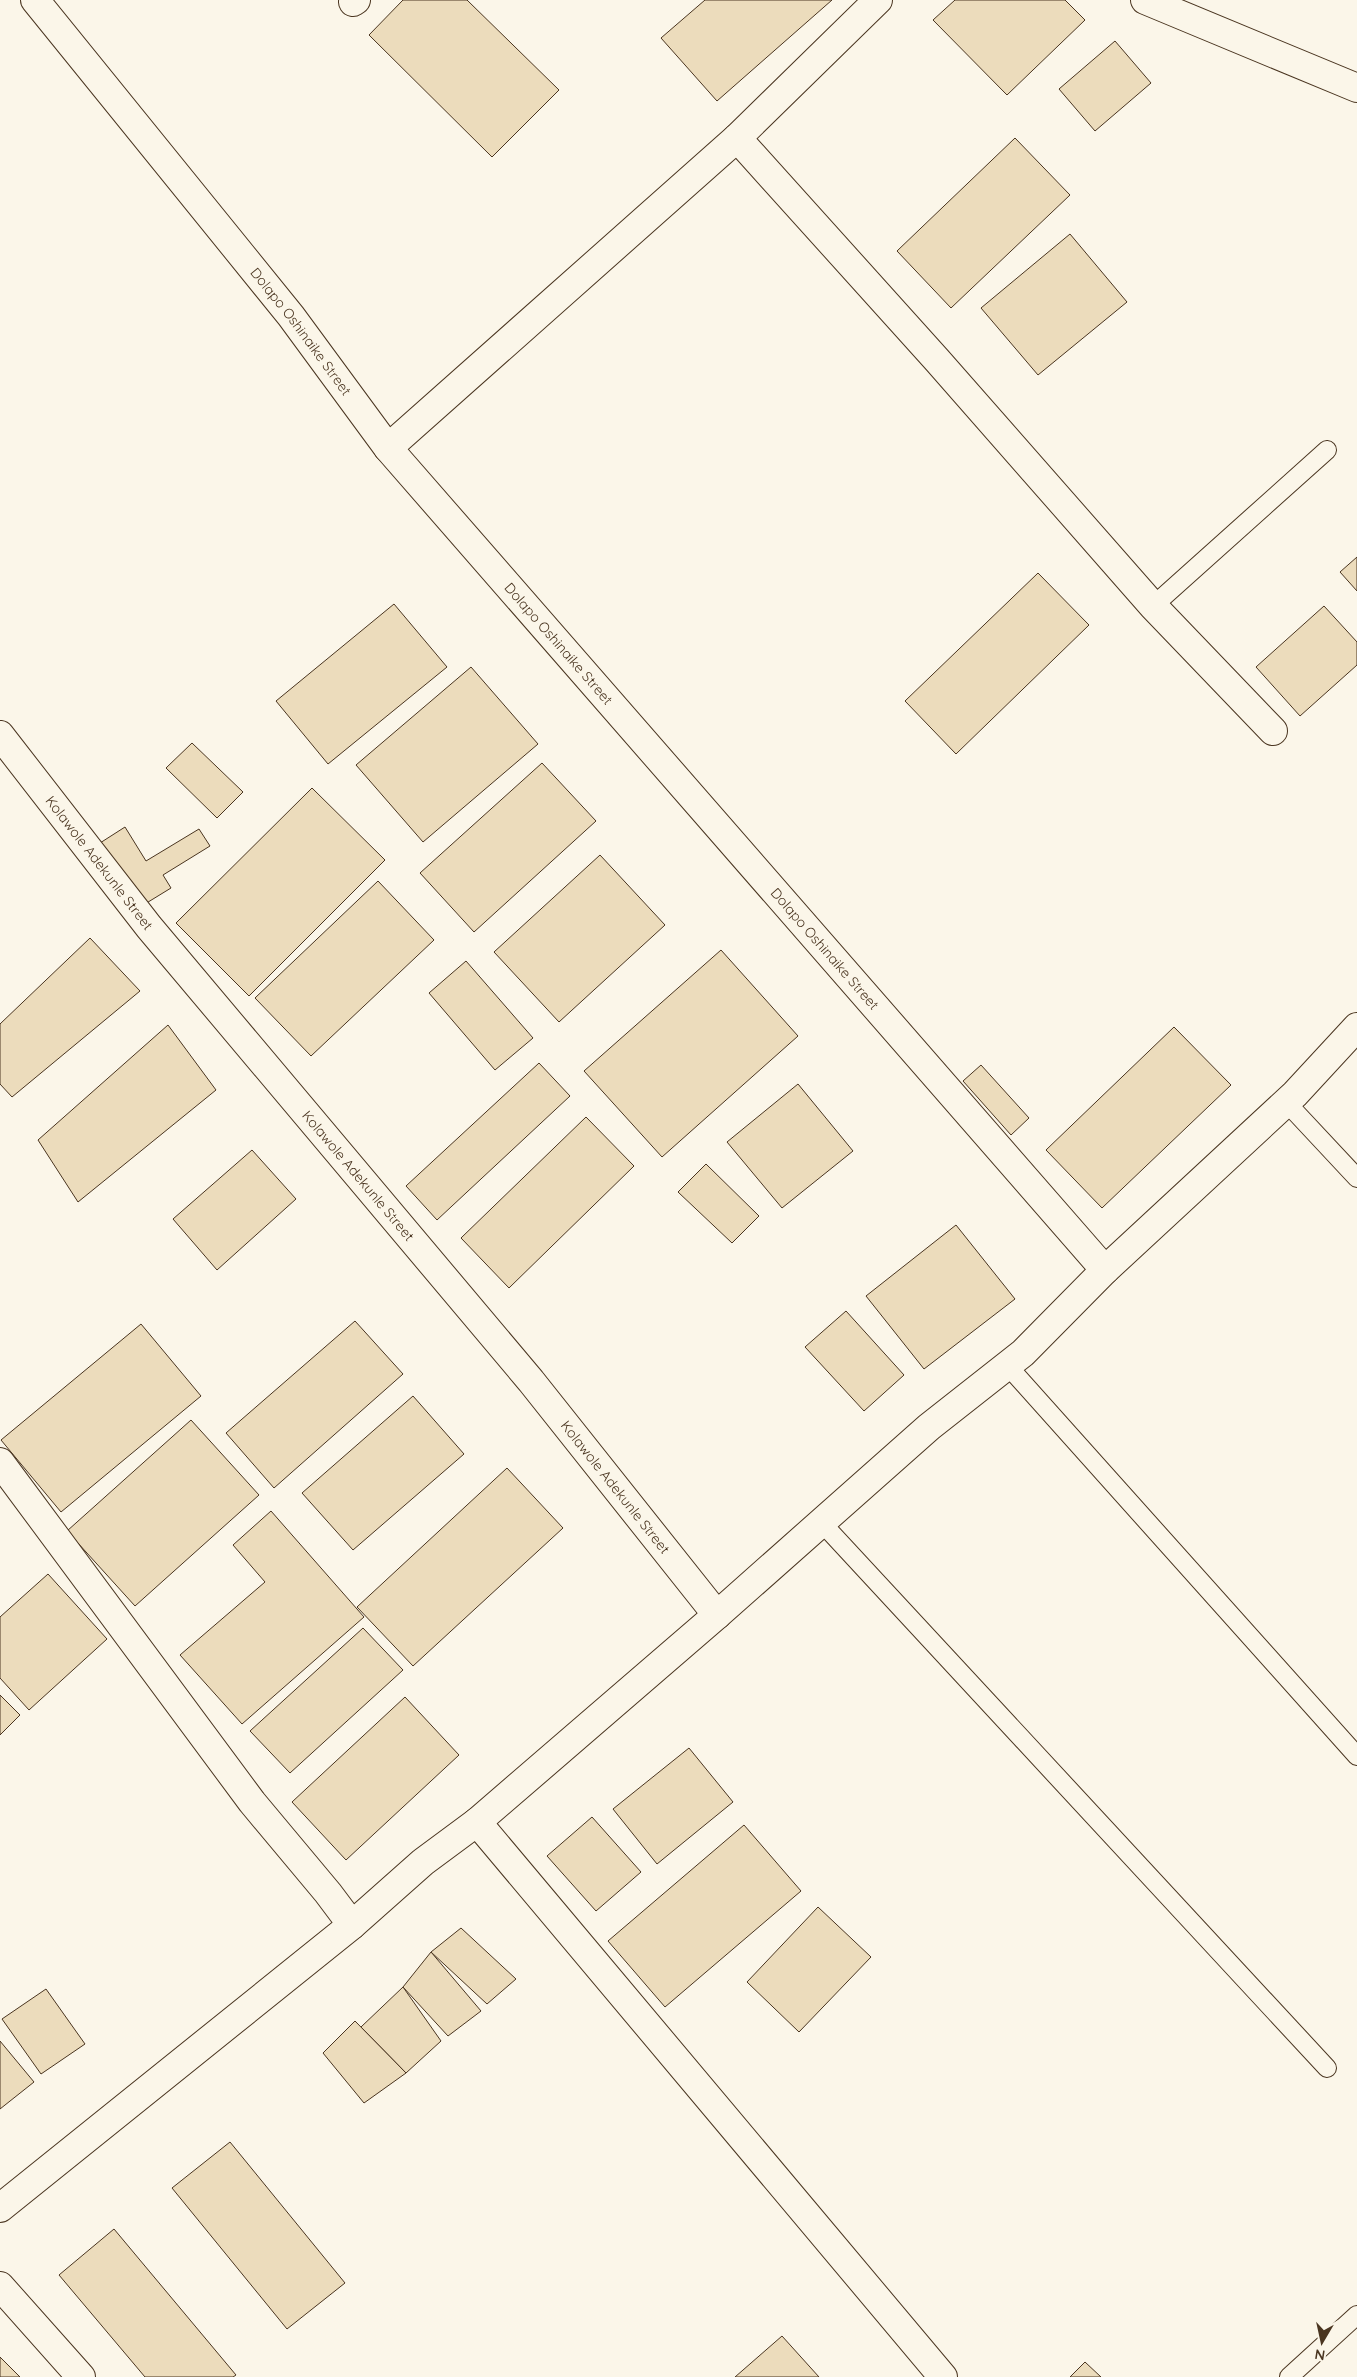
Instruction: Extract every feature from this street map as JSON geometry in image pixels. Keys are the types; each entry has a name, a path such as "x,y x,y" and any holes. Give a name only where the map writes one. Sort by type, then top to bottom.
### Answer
{"street":[{"name":"Dolapo Oshinaike Street","path":"35,0 291,316 388,448 1105,1270"},
{"path":"388,448 737,138 878,0"},
{"path":"1145,0 1357,88"},
{"path":"737,138 938,360 1153,606 1273,731"},
{"name":"Kolawole Adekunle Street","path":"0,735 149,927 530,1381 717,1615"},
{"path":"0,2208 352,1925 423,1862 477,1822 717,1615 929,1427 1035,1342 1105,1270 1286,1102 1357,1027"},
{"path":"0,1462 252,1802 352,1925"},
{"path":"477,1822 943,2377"},
{"path":"0,2286 81,2377"}],"lane":[{"path":"1153,606 1327,450"},
{"path":"1286,1102 1357,1178"},
{"path":"1007,1365 1357,1756"},
{"path":"822,1523 1327,2068"},
{"path":"1289,2377 1357,2315"}],"building":[{"path":"403,0 467,0 559,90 492,157 369,35"},
{"path":"705,0 832,0 717,101 661,38"},
{"path":"955,0 1065,0 1085,20 1007,95 933,20"},
{"path":"1115,41 1151,83 1095,131 1059,89"},
{"path":"1015,138 1070,195 951,308 897,251"},
{"path":"1070,234 1127,302 1038,375 981,308"},
{"path":"1357,557 1357,591 1340,572"},
{"path":"1038,573 1089,625 956,754 905,701"},
{"path":"394,604 447,667 328,764 276,701"},
{"path":"1324,606 1357,642 1357,665 1300,716 1256,667"},
{"path":"471,667 538,744 423,842 356,765"},
{"path":"192,743 243,792 217,818 166,768"},
{"path":"542,763 596,821 474,932 420,873"},
{"path":"312,788 385,860 249,996 176,923"},
{"path":"125,827 146,861 199,829 210,846 163,875 171,888 140,907 100,843"},
{"path":"600,855 665,925 559,1022 494,952"},
{"path":"378,881 434,940 311,1056 255,998"},
{"path":"90,938 140,991 12,1097 0,1084 0,1024"},
{"path":"721,950 798,1036 662,1157 584,1071"},
{"path":"466,961 533,1038 495,1070 429,993"},
{"path":"168,1025 216,1090 78,1202 38,1140"},
{"path":"1174,1027 1231,1085 1102,1208 1046,1150"},
{"path":"539,1063 570,1096 437,1220 406,1186"},
{"path":"981,1065 1029,1118 1011,1135 963,1081"},
{"path":"798,1084 853,1151 782,1208 727,1142"},
{"path":"586,1117 634,1166 509,1288 461,1238"},
{"path":"252,1150 296,1199 217,1270 173,1219"},
{"path":"706,1164 759,1216 732,1243 678,1192"},
{"path":"956,1225 1015,1299 924,1369 866,1296"},
{"path":"846,1311 904,1375 864,1411 805,1347"},
{"path":"355,1321 403,1374 274,1488 226,1433"},
{"path":"141,1324 201,1396 61,1512 1,1440"},
{"path":"413,1396 464,1454 353,1550 302,1493"},
{"path":"191,1420 259,1495 135,1606 67,1531"},
{"path":"507,1468 563,1528 413,1666 357,1607"},
{"path":"271,1511 364,1617 242,1724 180,1655 265,1582 233,1545"},
{"path":"48,1574 107,1639 29,1710 0,1678 0,1617"},
{"path":"363,1628 403,1670 290,1773 250,1731"},
{"path":"0,1695 20,1715 0,1735"},
{"path":"405,1697 459,1755 346,1860 292,1802"},
{"path":"689,1748 733,1802 657,1864 613,1809"},
{"path":"592,1817 641,1872 596,1911 547,1856"},
{"path":"744,1825 801,1891 665,2007 608,1941"},
{"path":"818,1907 871,1957 799,2032 747,1982"},
{"path":"461,1928 516,1979 487,2004 431,1952"},
{"path":"431,1952 481,2011 448,2036 403,1987"},
{"path":"403,1987 441,2041 406,2073 361,2027"},
{"path":"46,1989 85,2044 41,2074 2,2019"},
{"path":"355,2021 406,2073 364,2103 323,2053"},
{"path":"0,2041 34,2082 0,2109"},
{"path":"230,2142 345,2283 287,2329 172,2188"},
{"path":"114,2229 236,2375 233,2377 145,2377 59,2275"},
{"path":"782,2336 819,2377 735,2377"},
{"path":"0,2357 20,2377 0,2377"},
{"path":"1085,2362 1101,2377 1070,2377"}]}
